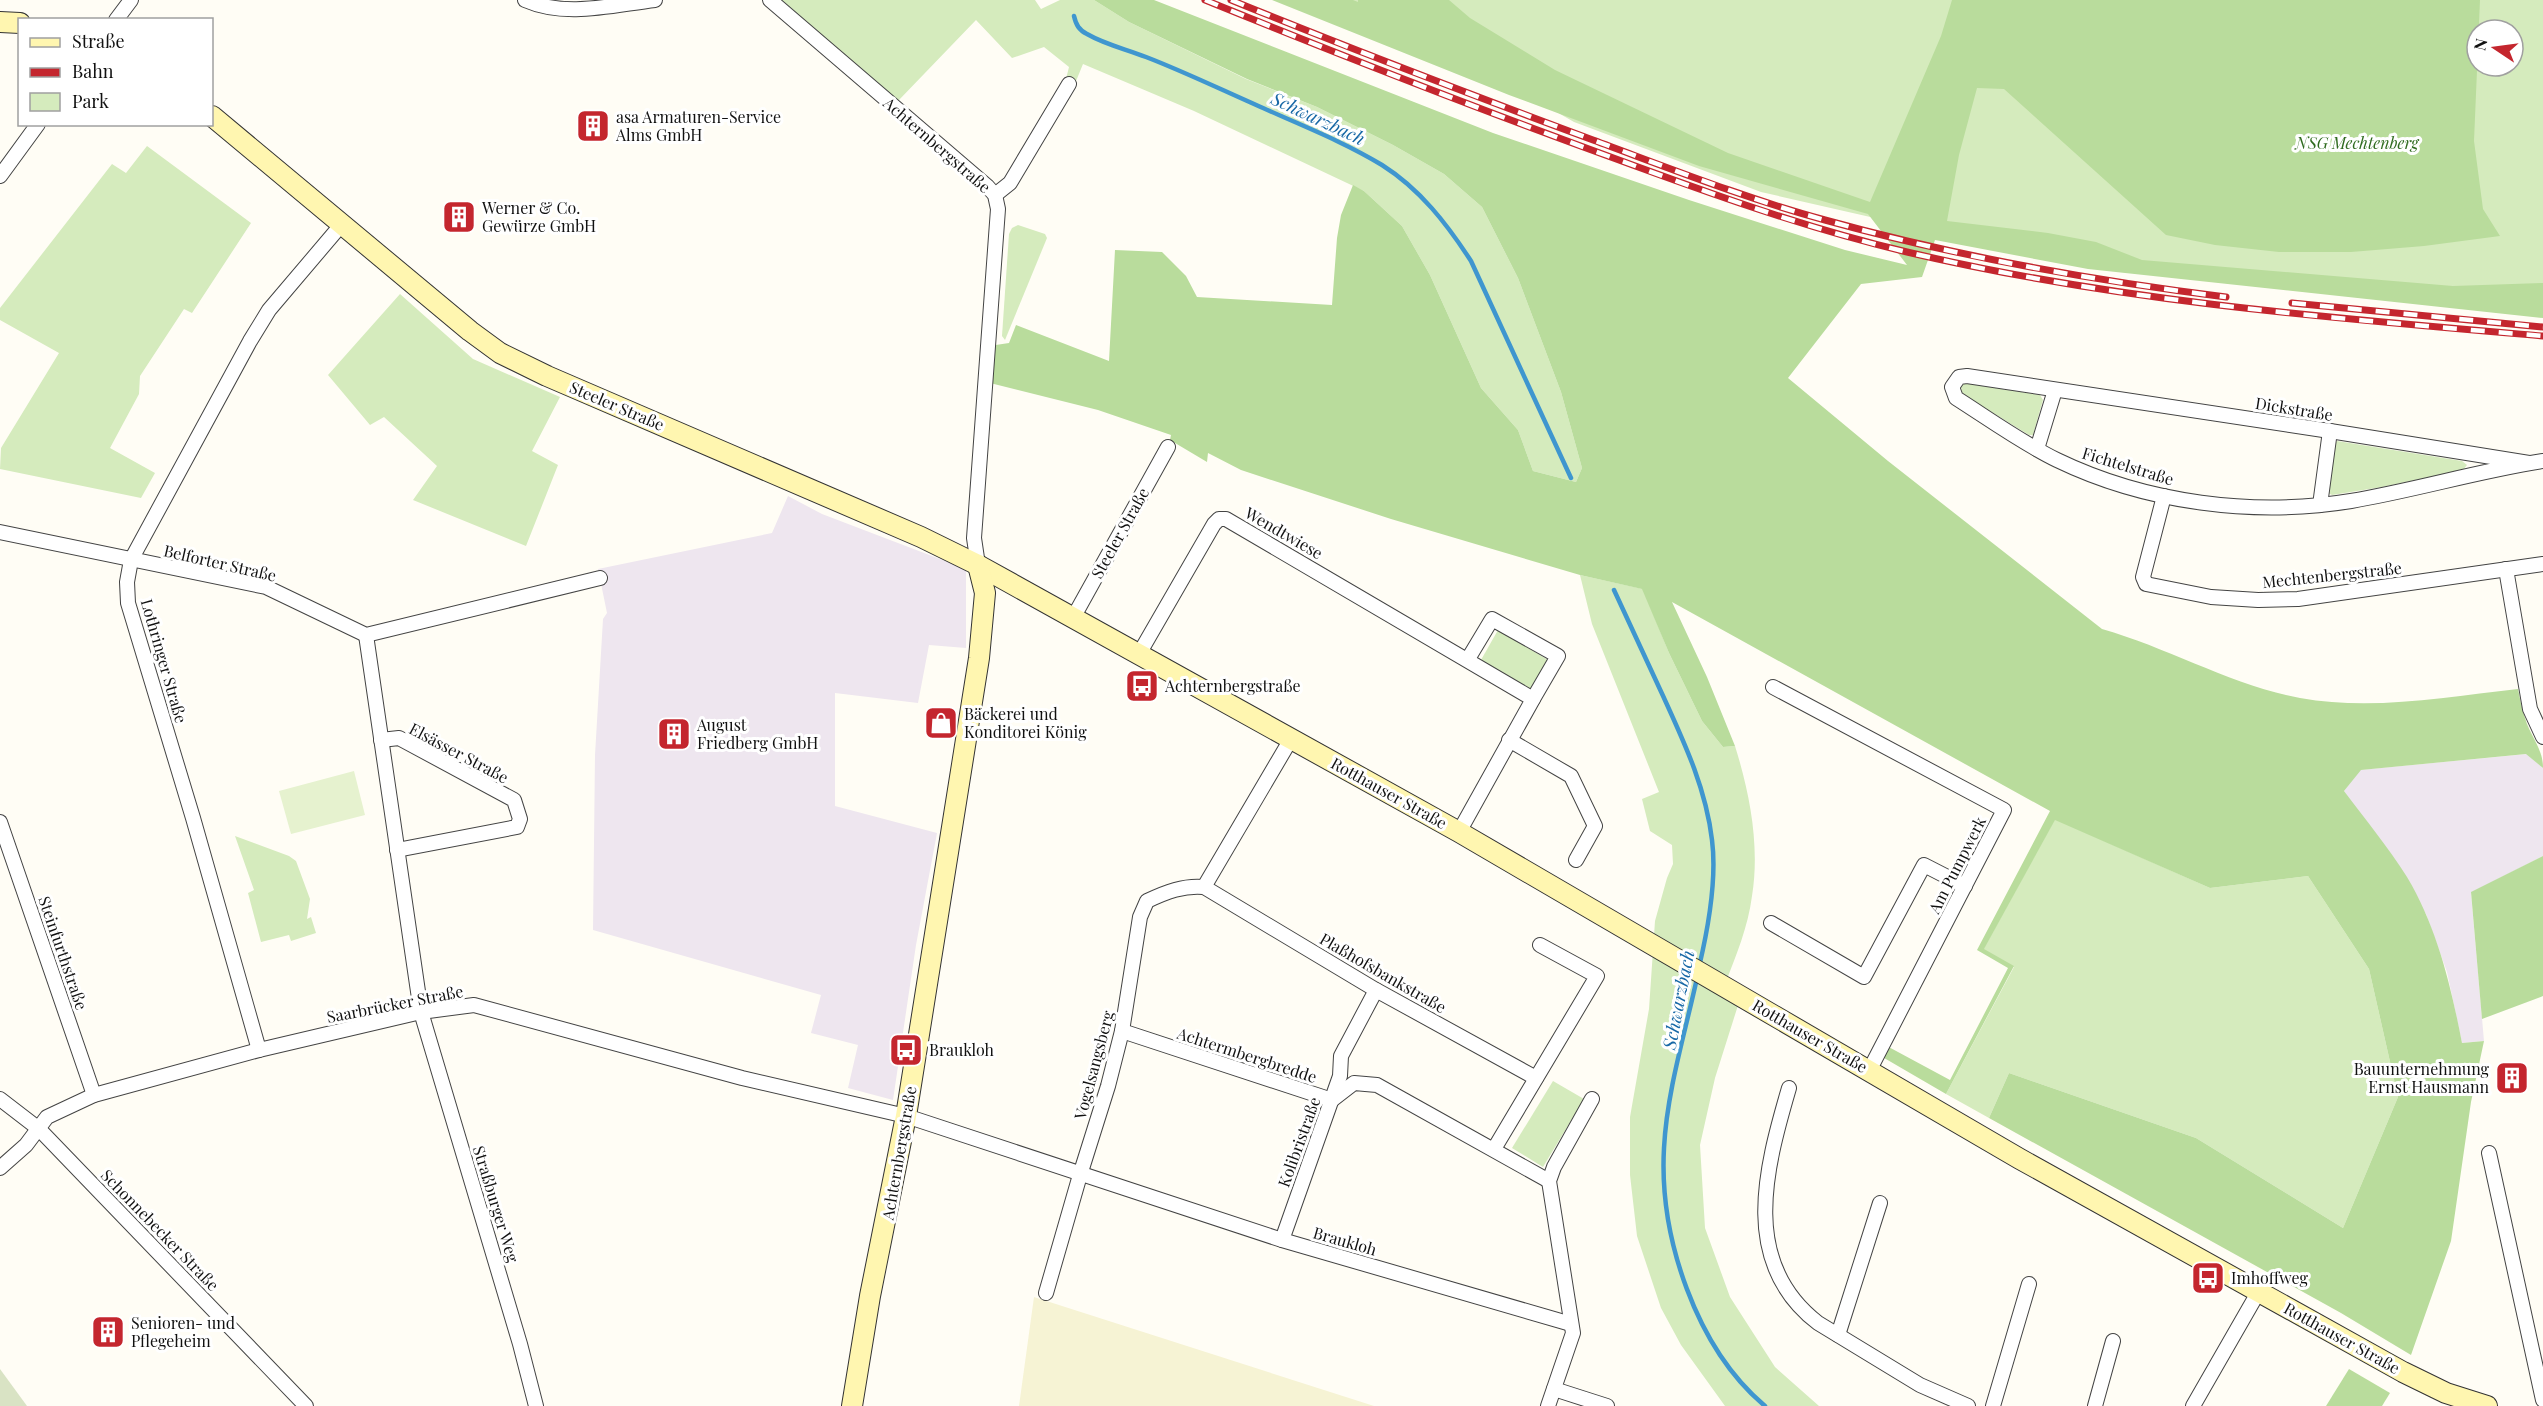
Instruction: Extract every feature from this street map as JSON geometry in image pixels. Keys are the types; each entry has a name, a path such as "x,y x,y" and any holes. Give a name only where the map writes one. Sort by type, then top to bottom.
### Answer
{"main road":[{"path":"0,22 18,23"},
{"name":"Steeler Straße","path":"213,117 470,332 500,353 547,376 921,537 978,565 1139,654"},
{"name":"Achternbergstraße","path":"852,1406 870,1296 906,1116 979,658 985,592 978,565"},
{"name":"Rotthauser Straße","path":"1139,654 1458,832 2020,1159 2403,1372 2446,1393 2487,1406"}],"street":[{"path":"118,18 131,0"},
{"path":"525,0 538,6 561,10 655,0"},
{"name":"Achternbergstraße","path":"770,0 981,180 994,195 998,209 974,538 978,565"},
{"path":"994,195 1010,183 1069,84"},
{"path":"0,176 37,126"},
{"name":"Lothringer Straße","path":"259,1050 193,818 128,603 127,582 131,560 250,340 269,310 342,224"},
{"name":"Dickstraße","path":"1952,387 1959,376 1967,376 2536,462"},
{"name":"Fichtelstraße","path":"1952,387 1956,398 2037,449 2100,477 2164,496 2240,506 2320,505 2397,493 2536,462"},
{"path":"2037,449 2055,390"},
{"path":"2320,505 2330,430"},
{"name":"Steeler Straße","path":"1072,618 1168,447"},
{"name":"Mechtenbergstraße","path":"2164,496 2143,577 2146,584 2166,589 2230,599 2298,599 2506,569"},
{"name":"Wendtwiese","path":"1139,654 1214,524 1219,519 1226,519 1533,699"},
{"name":"Belforter Straße","path":"0,532 266,587 366,635"},
{"path":"2543,564 2506,569 2528,700 2543,737"},
{"path":"421,1012 366,635 600,578"},
{"path":"1458,832 1558,656 1492,620 1468,659"},
{"name":"Am Pumpwerk","path":"1773,687 2004,810 1869,1071"},
{"name":"Elsässer Straße","path":"381,740 399,738 514,800 520,819 517,827 397,850"},
{"path":"1204,887 1291,739"},
{"path":"1509,740 1571,776 1595,826 1576,861"},
{"name":"Steinfurthstraße","path":"0,822 94,1095"},
{"path":"1772,923 1864,977 1924,865 1965,886"},
{"name":"Vogelsangsberg","path":"1046,1293 1108,1086 1122,1031 1140,917 1147,901 1168,891 1193,886 1204,887"},
{"name":"Plaßhofsbankstraße","path":"1204,887 1376,990 1536,1078"},
{"path":"1494,1149 1597,976 1540,945"},
{"name":"Kolibristraße","path":"1282,1240 1340,1076 1341,1056 1376,990"},
{"name":"Saarbrücker Straße","path":"39,1129 47,1117 94,1095 259,1050 421,1012 474,1005 742,1078 906,1116"},
{"name":"Straßburger Weg","path":"421,1012 520,1344 536,1406"},
{"name":"Achtermbergbredde","path":"1122,1031 1332,1100 1354,1083 1377,1085 1549,1181"},
{"path":"1789,1088 1768,1181 1764,1221 1771,1261 1789,1294 1805,1313 1838,1335 1920,1385 1968,1406"},
{"name":"Schonnebecker Straße","path":"0,1099 39,1129 306,1406"},
{"path":"1548,1406 1573,1333 1549,1181 1554,1167 1592,1099"},
{"name":"Braukloh","path":"906,1116 1282,1240 1571,1324"},
{"path":"0,1168 26,1145 39,1129"},
{"path":"2489,1153 2543,1400"},
{"path":"1838,1335 1880,1203"},
{"path":"1993,1406 2029,1284"},
{"path":"2193,1406 2259,1291"},
{"path":"2095,1406 2113,1341"},
{"path":"1554,1389 1607,1406"}],"shaded area":[{"path":"788,496 822,514 966,569 966,648 929,645 918,703 835,693 835,806 937,833 916,945 893,1100 848,1088 858,1045 811,1033 821,995 593,930 595,755 603,619 607,613 598,569 772,533"},
{"path":"2527,754 2543,768 2543,856 2471,893 2484,1041 2462,1043 2447,972 2426,914 2344,791 2360,770"},
{"path":"1034,1297 1374,1406 1019,1406"}],"green space":[{"path":"781,0 1035,0 1041,9 1060,0 1094,0 1129,22 1246,79 1317,107 1393,145 1444,174 1482,207 1518,278 1561,392 1582,468 1576,482 1533,471 1518,430 1481,388 1430,275 1402,226 1364,191 1194,111 1083,64 1074,86 1066,79 1069,67 1044,47 1012,58 976,20 898,101"},
{"path":"1094,0 1154,0 1493,133 1845,250 1907,265 1868,214 1699,166 1509,95 1272,0 1353,0 1358,2 1358,0 1449,0 1470,18 1555,70 1728,153 1870,202 1941,36 1952,0 2480,0 2479,18 2465,18 2465,78 2477,78 2474,141 2483,209 2500,236 2424,246 2351,252 2279,252 2215,245 2166,235 2004,89 1977,88 1959,155 1947,221 2048,233 2096,242 2142,260 2453,286 2543,283 2543,318 2088,269 1935,240 1922,277 1861,284 1788,378 1888,461 2102,629 2249,684 2300,698 2327,702 2382,703 2518,689 2527,725 2539,749 2543,768 2526,754 2361,770 2344,791 2392,855 2418,896 2442,957 2462,1043 2484,1041 2471,1102 2451,1241 2411,1355 2341,1313 1989,1118 2009,1073 2196,1138 2343,1228 2398,1097 2369,969 2308,876 2210,888 2055,820 1984,949 2014,966 1946,1094 1879,1055 1885,1045 1950,1080 2008,968 1977,950 2050,811 1672,602 1707,677 1735,746 1723,747 1702,721 1669,653 1642,589 1580,575 1391,519 1241,470 1208,453 1207,462 1170,440 1171,435 1098,410 986,382 989,346 1009,343 1016,325 1109,361 1115,250 1162,252 1186,276 1197,297 1332,305 1341,215 1353,185 1364,191 1402,226 1430,275 1481,388 1518,430 1533,471 1576,482 1582,468 1561,392 1518,278 1482,207 1444,174 1393,145 1317,107 1247,79 1129,22"},
{"name":"NSG Mechtenberg","path":"1334,0 2543,0 2543,299 2190,273 1923,229 1761,192 1574,122 1508,84"},
{"path":"147,146 251,223 192,313 184,309 140,376 139,394 110,448 155,473 141,498 0,469 1,448 59,353 0,320 0,308 112,164 126,173"},
{"path":"1018,225 1045,234 1047,238 1005,340 1002,336 1009,234 1012,228"},
{"path":"400,294 473,359 560,397 532,451 558,465 526,546 413,500 437,466 384,417 370,425 328,375"},
{"path":"1963,383 2040,395 2043,400 2033,435 2029,435 1962,394"},
{"path":"2337,441 2462,461 2467,465 2463,470 2332,495 2328,493 2334,444"},
{"path":"1580,575 1643,589 1669,653 1702,721 1723,747 1735,746 1752,820 1754,877 1745,930 1725,984 1740,999 1715,1078 1700,1145 1705,1228 1730,1297 1775,1367 1819,1406 1725,1406 1681,1345 1661,1308 1637,1236 1630,1175 1630,1117 1649,1009 1655,921 1673,864 1672,845 1650,831 1642,799 1659,792 1592,624"},
{"path":"1498,630 1548,660 1531,689 1481,660"},
{"path":"354,771 365,815 291,834 279,791"},
{"path":"2055,819 2210,888 2308,876 2369,969 2398,1097 2343,1228 2196,1138 2009,1073 1989,1118 1946,1094 2014,967 1983,950"},
{"path":"235,836 289,856 296,861 310,899 307,919 311,917 316,933 291,941 289,935 261,942 248,893 254,890"},
{"path":"2543,856 2543,996 2482,1019 2471,892"},
{"path":"1553,1081 1584,1099 1543,1167 1512,1148"},
{"path":"0,1369 27,1406 0,1406"},
{"path":"2349,1369 2390,1393 2382,1406 2326,1406"}],"waterway":[{"name":"Schwarzbach","path":"1074,16 1080,29 1094,38 1175,69 1338,142 1396,174 1421,196 1471,261 1571,478"},
{"name":"Schwarzbach","path":"1614,590 1687,750 1705,803 1712,840 1713,871 1708,920 1699,967"},
{"name":"Schwarzbach","path":"1697,978 1673,1084 1666,1127 1664,1182 1668,1218 1687,1289 1701,1322 1719,1354 1741,1382 1765,1406"}],"railway":[{"path":"1205,0 1456,99 1645,169 1831,232 1907,252 2064,283 2223,306 2543,336"},
{"path":"1231,0 1548,123 1708,183 1796,212 1925,245 2024,266 2226,297"},
{"path":"2292,303 2543,327"}],"place":[{"name":"asa Armaturen-Service Alms GmbH","path":"593,126"},
{"name":"Werner & Co. Gewürze GmbH","path":"459,217"},
{"name":"Achternbergstraße","path":"1142,686"},
{"name":"Bäckerei und Konditorei König","path":"941,723"},
{"name":"August Friedberg GmbH","path":"674,734"},
{"name":"Braukloh","path":"906,1050"},
{"name":"Bauunternehmung Ernst Hausmann","path":"2512,1078"},
{"name":"Imhoffweg","path":"2208,1278"},
{"name":"Senioren- und Pflegeheim","path":"108,1332"}]}
